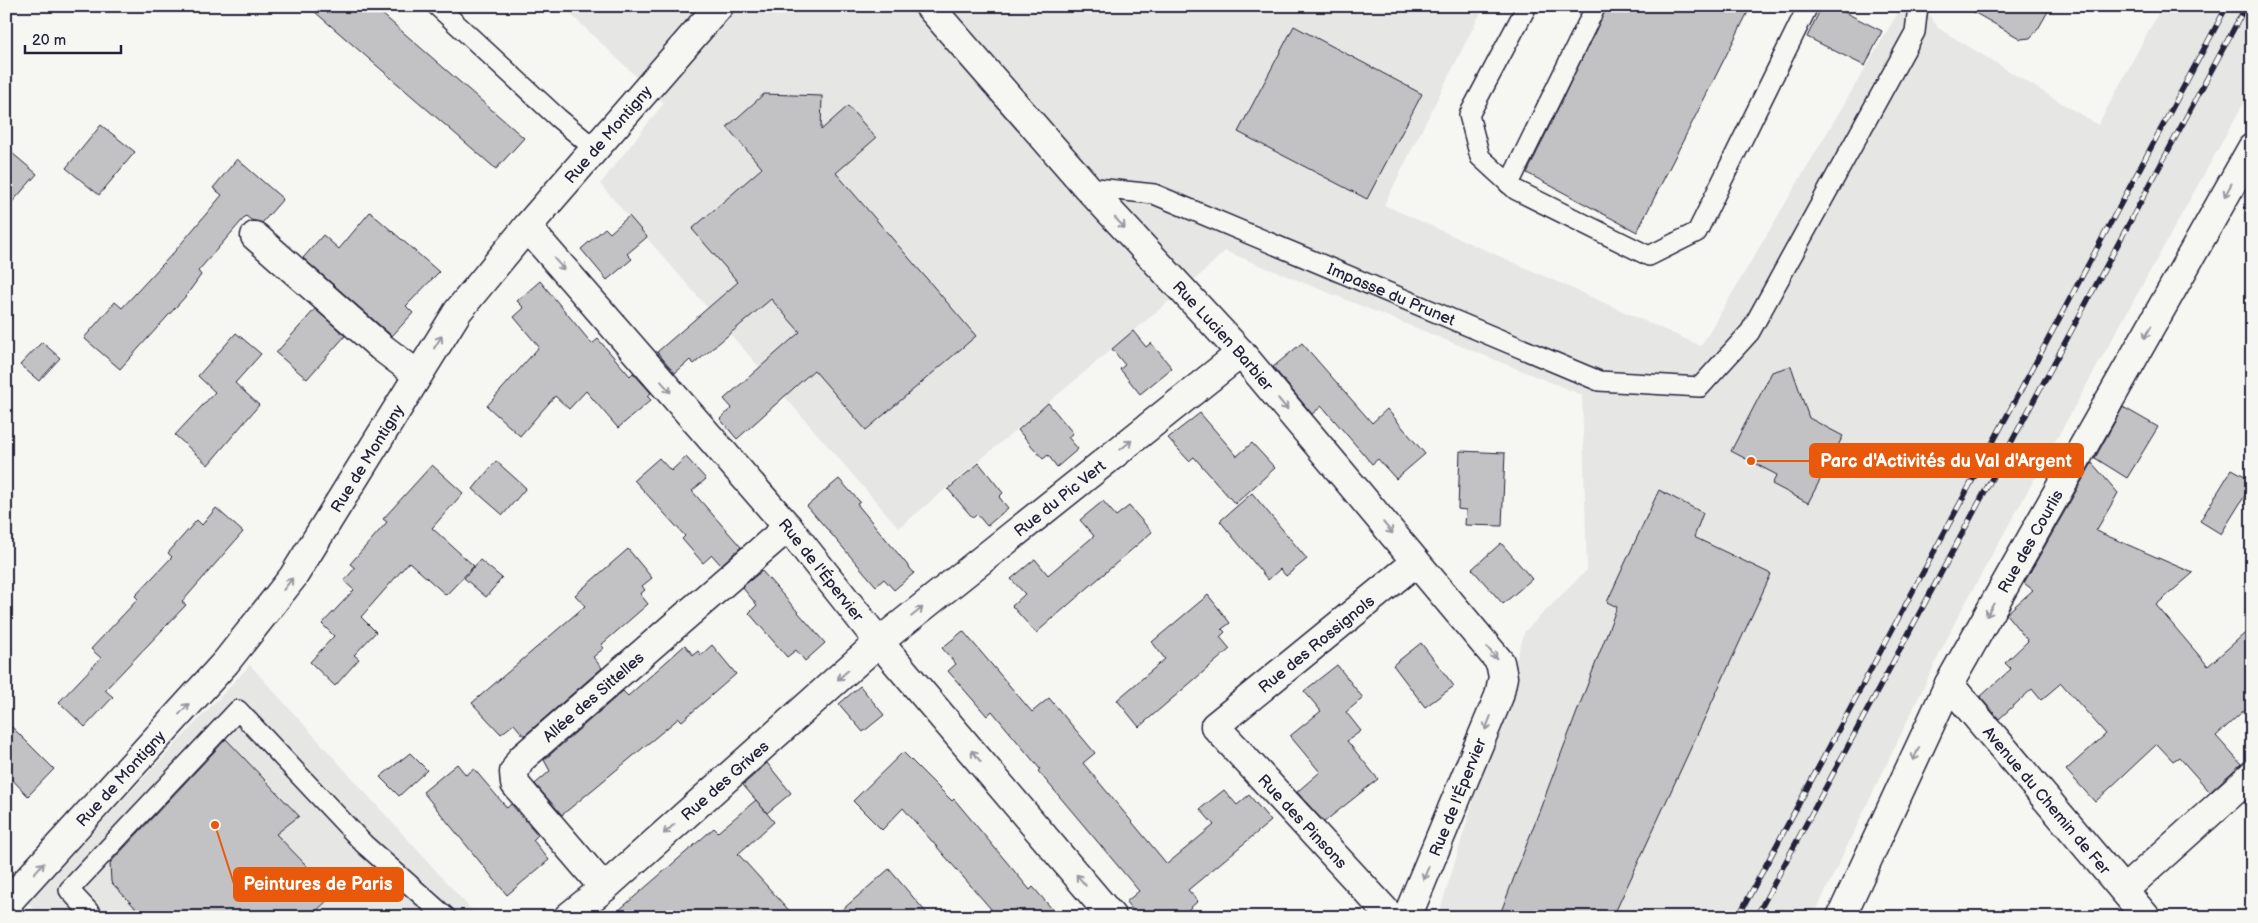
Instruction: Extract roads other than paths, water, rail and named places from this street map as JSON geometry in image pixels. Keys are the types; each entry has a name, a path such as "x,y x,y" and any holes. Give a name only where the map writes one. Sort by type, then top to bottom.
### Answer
{"street":[{"name":"Rue de Montigny","path":"6,904 226,662 293,577 458,311 527,227 719,6"},
{"name":"Rue Lucien Barbier","path":"929,6 1087,187 1241,353 1500,662 1503,677"},
{"name":"Rue des Courlis","path":"1841,917 1949,684 2252,148"},
{"name":"Rue de l'Épervier","path":"527,227 788,527 879,642 1112,917"},
{"path":"255,236 381,347 418,375"},
{"name":"Rue du Pic Vert","path":"879,642 1241,353"},
{"name":"Allée des Sittelles","path":"604,888 516,784 514,772 521,759 788,527"},
{"name":"Rue des Rossignols","path":"1215,726 1416,562"},
{"name":"Rue des Grives","path":"568,917 604,888 879,642"},
{"name":"Rue de l'Épervier","path":"1408,917 1498,696 1503,677"},
{"name":"Avenue du Chemin de Fer","path":"1949,684 2146,917"},
{"name":"Rue des Pinsons","path":"1215,726 1391,917"},
{"path":"2124,890 2252,775"},
{"path":"6,911 11,917"}],"lane":[{"path":"437,6 558,118 595,149"},
{"path":"1527,6 1469,115 1480,157 1516,190 1649,256 1698,232 1808,6"},
{"path":"1509,184 1596,6"},
{"name":"Impasse du Prunet","path":"1087,187 1154,194 1599,381 1700,387 1750,332 1916,32 1918,6"},
{"path":"94,917 69,890 238,710 364,844 446,917"}],"railway":[{"path":"1738,917 2227,6"},
{"path":"1756,917 2246,6"}],"place":[{"name":"Parc d'Activités du Val d'Argent","path":"1751,461"},
{"name":"Peintures de Paris","path":"215,825"}]}
